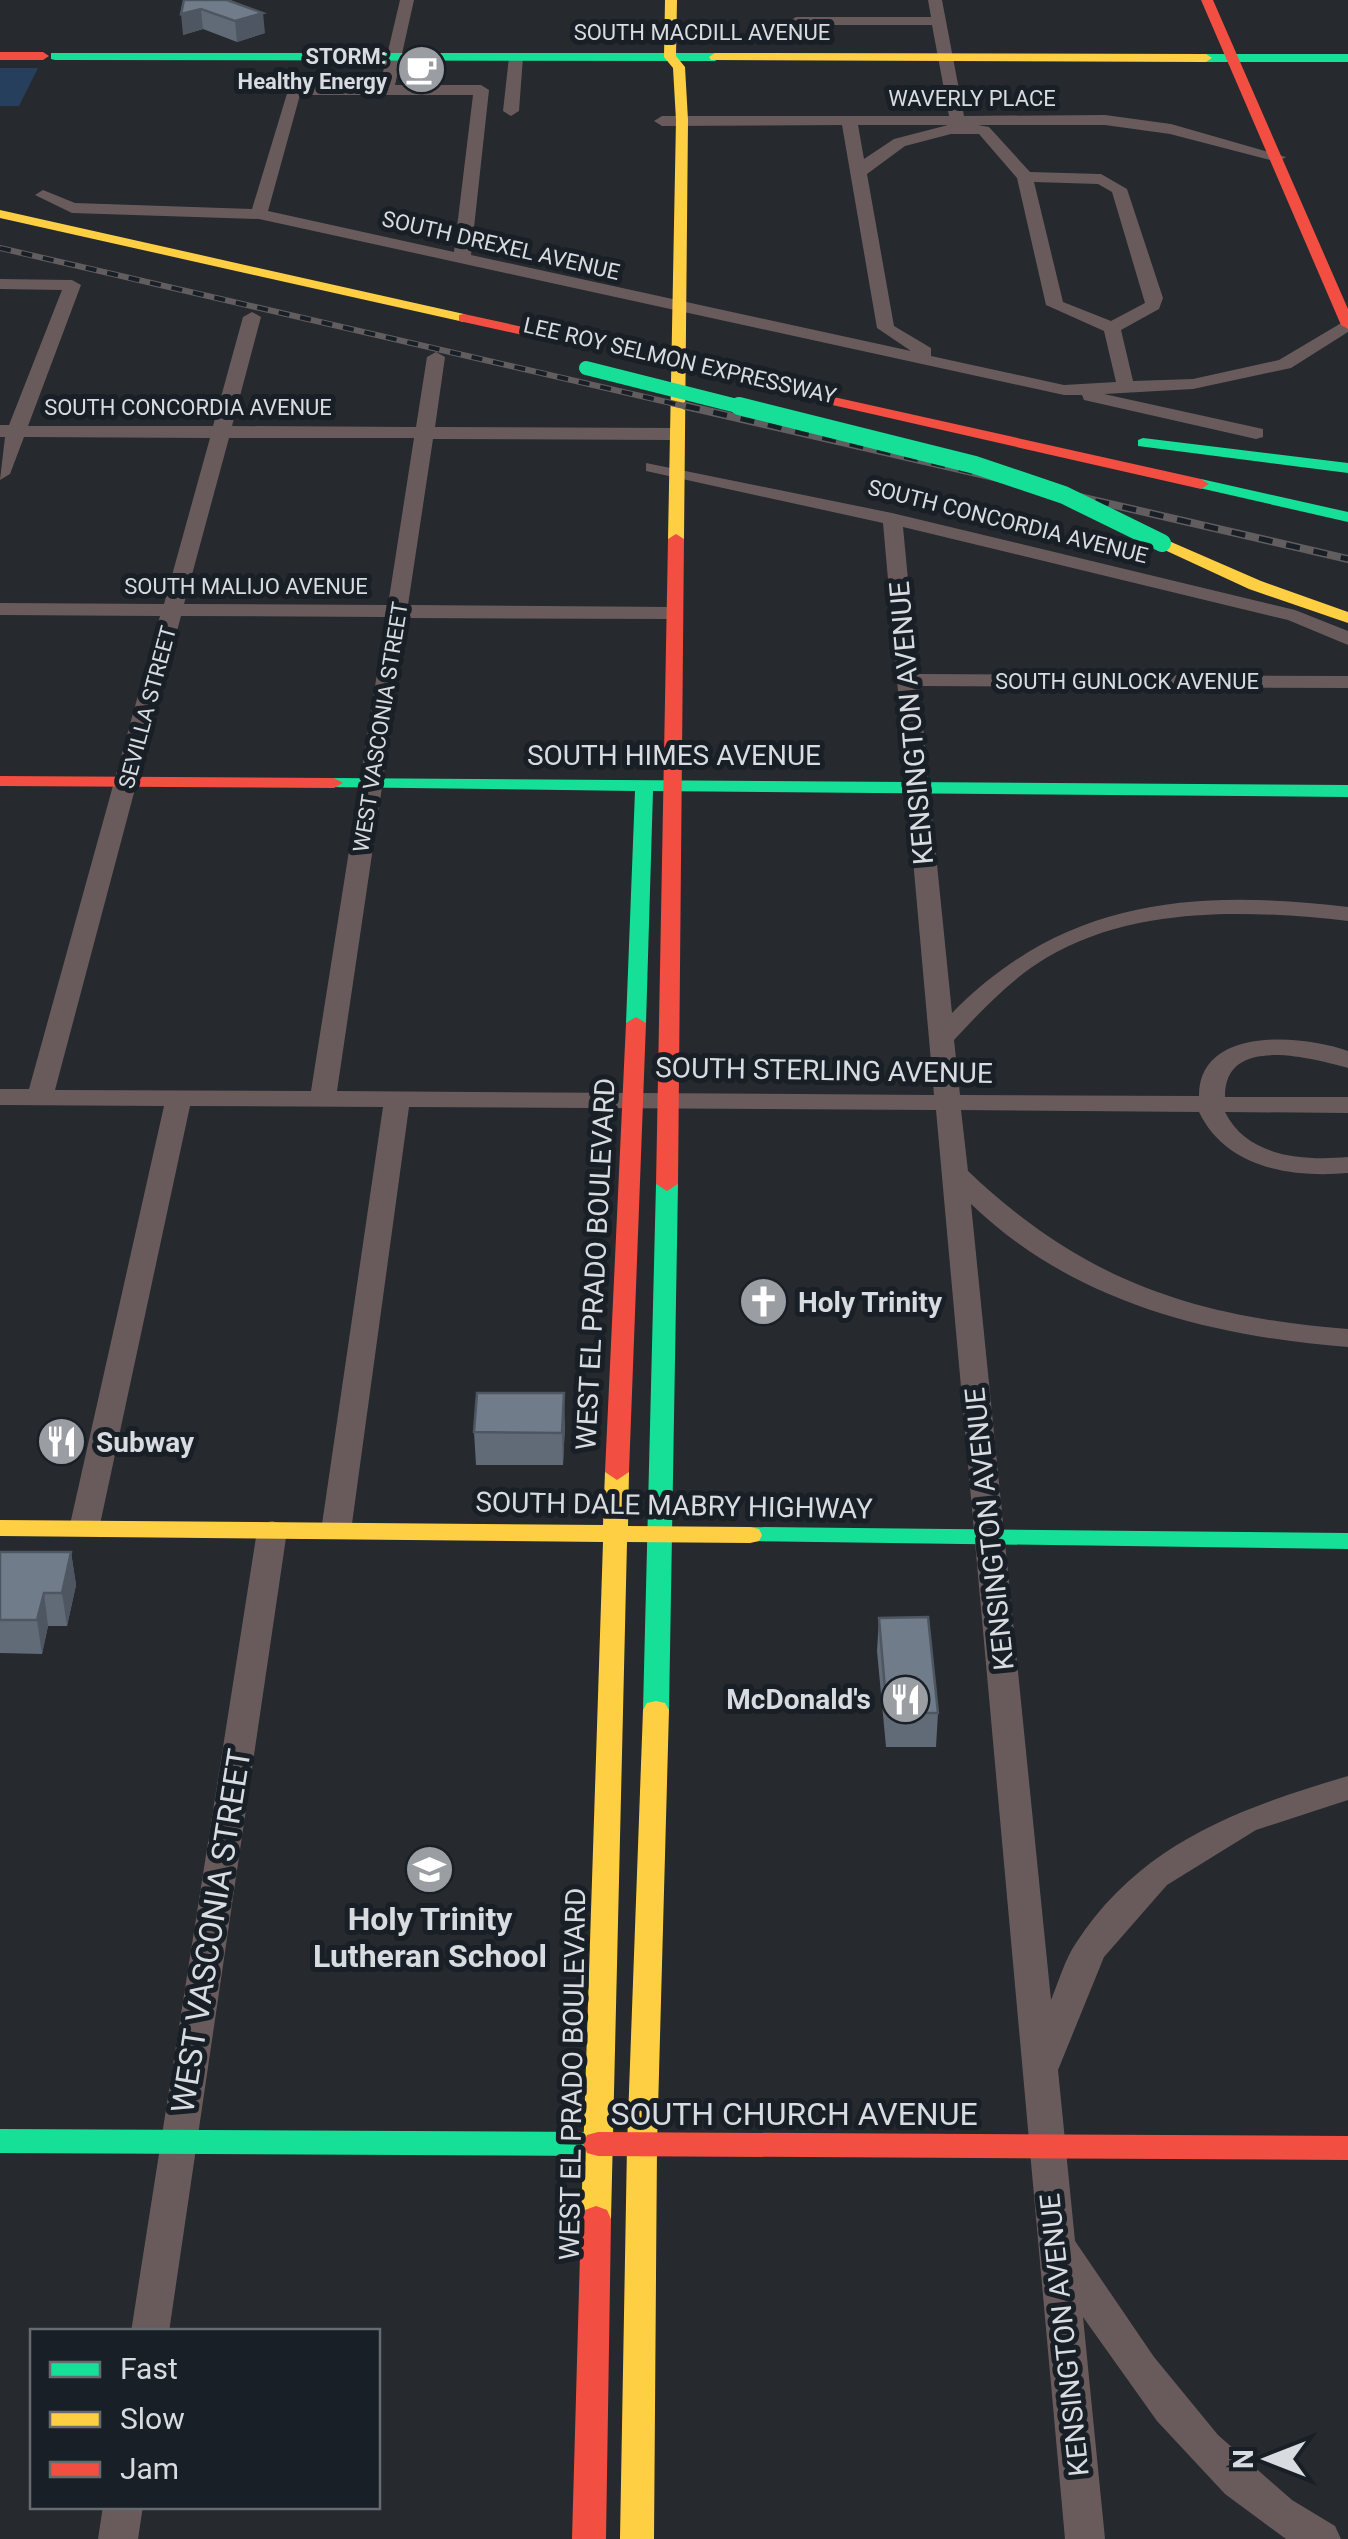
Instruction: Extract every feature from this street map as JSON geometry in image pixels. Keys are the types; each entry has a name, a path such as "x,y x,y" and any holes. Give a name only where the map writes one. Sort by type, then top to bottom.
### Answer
{"main road":[{"path":"636,2539 642,2146 661,1535 668,925 669,784 656,613 672,121 658,68 670,57 671,0"},
{"path":"1208,0 1348,324"},
{"name":"SOUTH MACDILL AVENUE","path":"0,56 1348,58"},
{"name":"LEE ROY SELMON EXPRESSWAY","path":"0,214 582,360 695,370"},
{"name":"LEE ROY SELMON EXPRESSWAY","path":"0,232 582,360 852,405 1348,517"},
{"path":"582,360 733,410 1002,473 1069,496 1243,580 1348,618"},
{"path":"654,362 664,435"},
{"name":"LEE ROY SELMON EXPRESSWAY","path":"743,387 1348,538"},
{"path":"852,405 1346,467"},
{"path":"652,522 652,558"},
{"name":"WEST EL PRADO BOULEVARD","path":"589,2539 613,1535 629,1247 645,753"},
{"name":"SOUTH HIMES AVENUE","path":"0,781 1348,790"},
{"path":"640,925 668,925"},
{"path":"629,1247 664,1246"},
{"name":"SOUTH DALE MABRY HIGHWAY","path":"0,1528 1348,1541"},
{"name":"SOUTH CHURCH AVENUE","path":"0,2141 1348,2148"}],"street":[{"path":"386,90 407,0"},
{"path":"936,0 963,123"},
{"path":"796,21 938,21"},
{"path":"512,111 516,56"},
{"path":"259,214 294,90 482,90 462,259"},
{"path":"850,120 886,328"},
{"name":"WAVERLY PLACE","path":"672,121 1105,120 1171,129 1278,157"},
{"path":"859,173 870,159 902,142 963,123 984,130 1025,177 1055,305 1112,328"},
{"path":"1025,177 1102,179 1119,188 1154,298 1152,305 1112,328"},
{"name":"SOUTH DREXEL AVENUE","path":"43,194 72,208 259,214 462,259 663,311 840,341 1064,390"},
{"path":"0,284 72,285 8,431 0,474"},
{"name":"SEVILLA STREET","path":"40,1097 252,317"},
{"path":"1064,390 1125,384 1192,384 1285,364 1348,324"},
{"path":"840,341 886,328 948,366"},
{"path":"1112,328 1125,384"},
{"name":"WEST VASCONIA STREET","path":"323,1097 436,357"},
{"path":"1064,390 1256,433"},
{"name":"SOUTH CONCORDIA AVENUE","path":"8,431 664,435"},
{"name":"SOUTH CONCORDIA AVENUE","path":"661,473 892,518 1294,616 1348,639"},
{"name":"KENSINGTON AVENUE","path":"892,518 1044,2146 1085,2539"},
{"name":"SOUTH MALIJO AVENUE","path":"0,609 656,613"},
{"name":"SOUTH GUNLOCK AVENUE","path":"907,680 1348,682"},
{"path":"941,1039 990,987 1042,950 1107,924 1188,912 1262,908 1348,914"},
{"path":"1348,1060 1308,1047 1265,1048 1239,1056 1220,1069 1212,1088 1212,1104 1224,1131 1246,1151 1306,1169 1348,1165"},
{"name":"SOUTH STERLING AVENUE","path":"0,1096 1348,1105"},
{"path":"84,1529 179,1097"},
{"path":"336,1531 397,1098"},
{"path":"954,1173 992,1214 1088,1279 1170,1312 1250,1330 1348,1338"},
{"name":"WEST VASCONIA STREET","path":"150,2329 272,1530"},
{"path":"1039,2074 1089,1950 1155,1876 1244,1820 1348,1788"},
{"path":"1054,2238 1185,2431 1293,2524 1321,2539"},
{"path":"118,2539 123,2509"}],"shaded area":[{"path":"0,68 38,68 19,106 0,106"}],"building":[{"path":"184,0 227,0 263,13 235,21 201,9 181,14"},
{"path":"477,1393 564,1393 562,1433 474,1432"},
{"path":"0,1552 71,1552 62,1593 44,1593 37,1620 0,1620"},
{"path":"928,1617 938,1713 887,1713 879,1618"}],"railway":[{"path":"0,248 697,409"},
{"path":"686,406 1348,559"}],"traffic: fast":[{"path":"55,56 715,57"},
{"path":"1206,58 1348,58"},
{"path":"586,368 975,465 1064,495 1162,543"},
{"path":"1143,443 1348,468"},
{"path":"1201,484 1348,517"},
{"path":"334,783 1348,791"},
{"path":"636,1023 644,784"},
{"path":"656,1710 667,1184"},
{"path":"750,1535 1348,1541"},
{"path":"0,2141 598,2144"}],"traffic: slow":[{"path":"671,0 670,57 679,67 682,120 676,539"},
{"path":"715,57 1206,58"},
{"path":"0,214 464,318"},
{"path":"1162,543 1255,585 1348,618"},
{"path":"596,2219 617,1472"},
{"path":"0,1528 750,1535"},
{"path":"637,2539 642,2146 656,1710"}],"traffic: jam":[{"path":"1207,0 1348,325"},
{"path":"0,56 43,56"},
{"path":"464,318 587,345"},
{"path":"749,382 1201,484"},
{"path":"667,1184 676,539"},
{"path":"0,781 334,783"},
{"path":"617,1472 636,1023"},
{"path":"598,2144 1348,2148"},
{"path":"589,2539 596,2219"}],"place":[{"name":"STORM: Healthy Energy","path":"422,69"},
{"name":"Holy Trinity","path":"763,1302"},
{"name":"Subway","path":"61,1442"},
{"name":"McDonald's","path":"906,1699"},
{"name":"Holy Trinity Lutheran School","path":"430,1869"}]}
